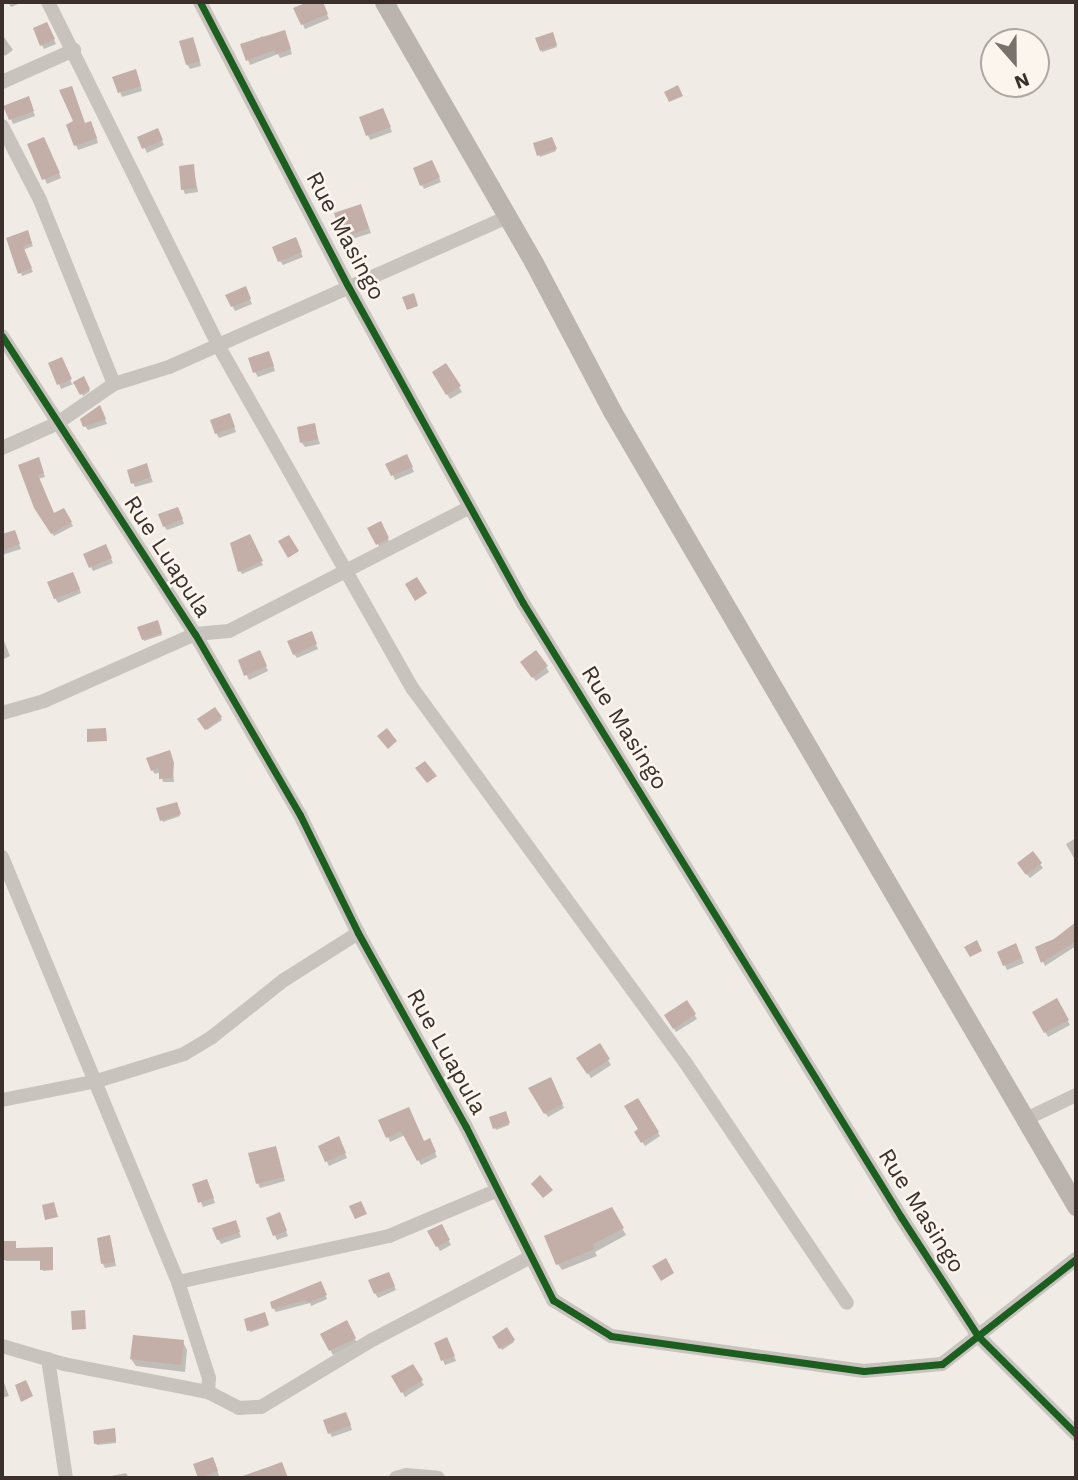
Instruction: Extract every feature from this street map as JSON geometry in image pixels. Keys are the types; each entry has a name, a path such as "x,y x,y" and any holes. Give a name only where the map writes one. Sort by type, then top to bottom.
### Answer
{"main road":[{"path":"384,2 507,217 612,411 1076,1206"}],"street":[{"path":"48,2 218,345 413,689 685,1062 847,1303"},
{"name":"Rue Masingo","path":"200,2 348,286 523,603 901,1217 978,1336 1076,1434"},
{"path":"2,82 74,50"},
{"path":"2,126 40,200 114,384"},
{"path":"2,447 56,424 114,384 169,368 507,217"},
{"name":"Rue Luapula","path":"2,337 56,424 195,634 300,815 358,933 498,1190 553,1300 611,1336 864,1371 942,1364 1076,1259"},
{"path":"2,713 44,701 195,634 229,631 470,507"},
{"path":"2,857 178,1282 209,1378 208,1392"},
{"path":"2,1100 97,1081 184,1054 212,1037 284,980 358,933"},
{"path":"1026,1119 1076,1095"},
{"path":"178,1282 389,1236 498,1190"},
{"path":"2,1346 48,1359 208,1392 239,1408 261,1407 372,1340 531,1256"},
{"path":"48,1359 66,1478"},
{"path":"396,1478 406,1475 438,1478"}],"building":[{"path":"308,2 323,2 328,14 301,25 293,8"},
{"path":"47,22 55,39 40,46 33,28"},
{"path":"285,30 291,49 276,54 274,50 246,61 240,44"},
{"path":"553,32 557,45 540,51 535,38"},
{"path":"193,37 200,61 186,65 179,41"},
{"path":"136,69 141,86 118,93 112,77"},
{"path":"678,85 683,96 669,102 664,92"},
{"path":"72,86 85,123 91,121 97,138 74,146 66,125 73,121 59,90"},
{"path":"29,96 34,111 9,120 3,106"},
{"path":"383,108 391,127 366,136 359,117"},
{"path":"158,128 163,140 142,149 137,137"},
{"path":"44,137 60,173 42,180 27,144"},
{"path":"552,137 557,149 537,156 533,143"},
{"path":"432,160 440,177 420,186 413,168"},
{"path":"194,164 196,188 181,190 179,166"},
{"path":"361,204 369,228 342,238 334,213"},
{"path":"28,230 32,243 23,246 32,268 18,274 6,238"},
{"path":"296,237 302,252 278,262 272,247"},
{"path":"246,286 251,299 231,307 225,295"},
{"path":"414,293 418,306 407,310 402,297"},
{"path":"269,351 274,366 253,373 248,358"},
{"path":"62,357 72,379 57,385 48,363"},
{"path":"446,363 461,386 446,395 432,372"},
{"path":"84,376 90,389 80,395 73,382"},
{"path":"100,405 106,419 83,427 80,419"},
{"path":"230,413 235,427 215,434 210,420"},
{"path":"315,423 318,439 300,443 297,427"},
{"path":"407,454 413,467 391,476 385,464"},
{"path":"39,457 44,473 38,475 54,513 64,508 72,522 51,534 34,508 18,465"},
{"path":"147,463 151,477 131,484 127,470"},
{"path":"178,507 183,519 163,527 158,514"},
{"path":"381,521 389,538 376,545 367,528"},
{"path":"15,530 20,544 2,551 2,534"},
{"path":"250,534 263,561 238,572 230,543"},
{"path":"289,535 299,551 288,558 278,541"},
{"path":"106,544 112,558 89,568 83,554"},
{"path":"73,572 80,589 54,599 47,582"},
{"path":"417,577 427,593 415,601 405,584"},
{"path":"158,620 162,633 142,640 137,627"},
{"path":"312,631 317,644 293,655 287,641"},
{"path":"260,650 267,666 244,676 238,660"},
{"path":"536,650 548,666 532,678 520,662"},
{"path":"215,707 222,717 205,730 197,719"},
{"path":"106,728 107,741 87,742 87,729"},
{"path":"387,728 397,741 388,749 377,736"},
{"path":"170,750 174,763 173,778 159,779 159,768 151,771 146,758"},
{"path":"425,761 437,776 427,783 415,768"},
{"path":"177,802 181,814 160,821 156,808"},
{"path":"1033,851 1042,863 1026,875 1017,863"},
{"path":"1076,922 1076,941 1041,963 1035,947 1054,939"},
{"path":"977,940 982,951 970,957 964,947"},
{"path":"1016,943 1022,958 1003,966 997,952"},
{"path":"1057,998 1069,1020 1044,1033 1032,1012"},
{"path":"687,1000 696,1014 673,1029 664,1015"},
{"path":"600,1043 610,1059 587,1074 576,1058"},
{"path":"551,1077 563,1104 544,1114 528,1088"},
{"path":"638,1098 659,1132 641,1143 634,1132 638,1129 624,1106"},
{"path":"409,1107 424,1141 430,1138 436,1152 417,1161 401,1131 386,1138 378,1120"},
{"path":"506,1111 510,1123 493,1129 489,1117"},
{"path":"339,1136 346,1153 325,1162 318,1146"},
{"path":"276,1146 284,1177 256,1184 248,1153"},
{"path":"540,1175 553,1190 543,1198 531,1184"},
{"path":"207,1179 214,1198 198,1203 192,1184"},
{"path":"361,1201 367,1214 355,1219 349,1206"},
{"path":"54,1202 58,1217 45,1220 42,1205"},
{"path":"612,1207 624,1228 593,1244 594,1249 556,1265 544,1236"},
{"path":"280,1212 287,1231 273,1236 266,1218"},
{"path":"236,1220 240,1232 217,1240 212,1228"},
{"path":"442,1224 450,1240 436,1247 427,1231"},
{"path":"110,1235 115,1262 101,1264 97,1238"},
{"path":"2,1241 16,1241 16,1248 53,1247 53,1269 40,1270 40,1260 2,1260"},
{"path":"666,1258 674,1273 661,1281 652,1266"},
{"path":"389,1272 395,1286 374,1294 368,1280"},
{"path":"321,1281 327,1295 308,1303 306,1300 272,1309 270,1302"},
{"path":"85,1310 86,1329 72,1330 71,1311"},
{"path":"265,1312 269,1325 247,1331 244,1319"},
{"path":"347,1320 356,1338 329,1351 320,1334"},
{"path":"507,1327 515,1340 499,1349 492,1337"},
{"path":"133,1335 184,1340 181,1365 130,1359"},
{"path":"447,1337 455,1356 441,1361 434,1343"},
{"path":"413,1364 423,1380 401,1393 391,1376"},
{"path":"26,1380 33,1396 21,1402 15,1385"},
{"path":"346,1412 351,1425 328,1434 323,1420"},
{"path":"115,1428 116,1441 94,1444 93,1431"},
{"path":"213,1457 218,1471 198,1478 193,1464"},
{"path":"282,1462 288,1478 240,1478 240,1477"}],"cycle path":[{"path":"200,2 348,286 523,603 901,1217 978,1336 1076,1434"},
{"path":"2,336 195,634 300,815 358,933 466,1127 553,1300 611,1336 864,1371 942,1364 1076,1259"}]}
